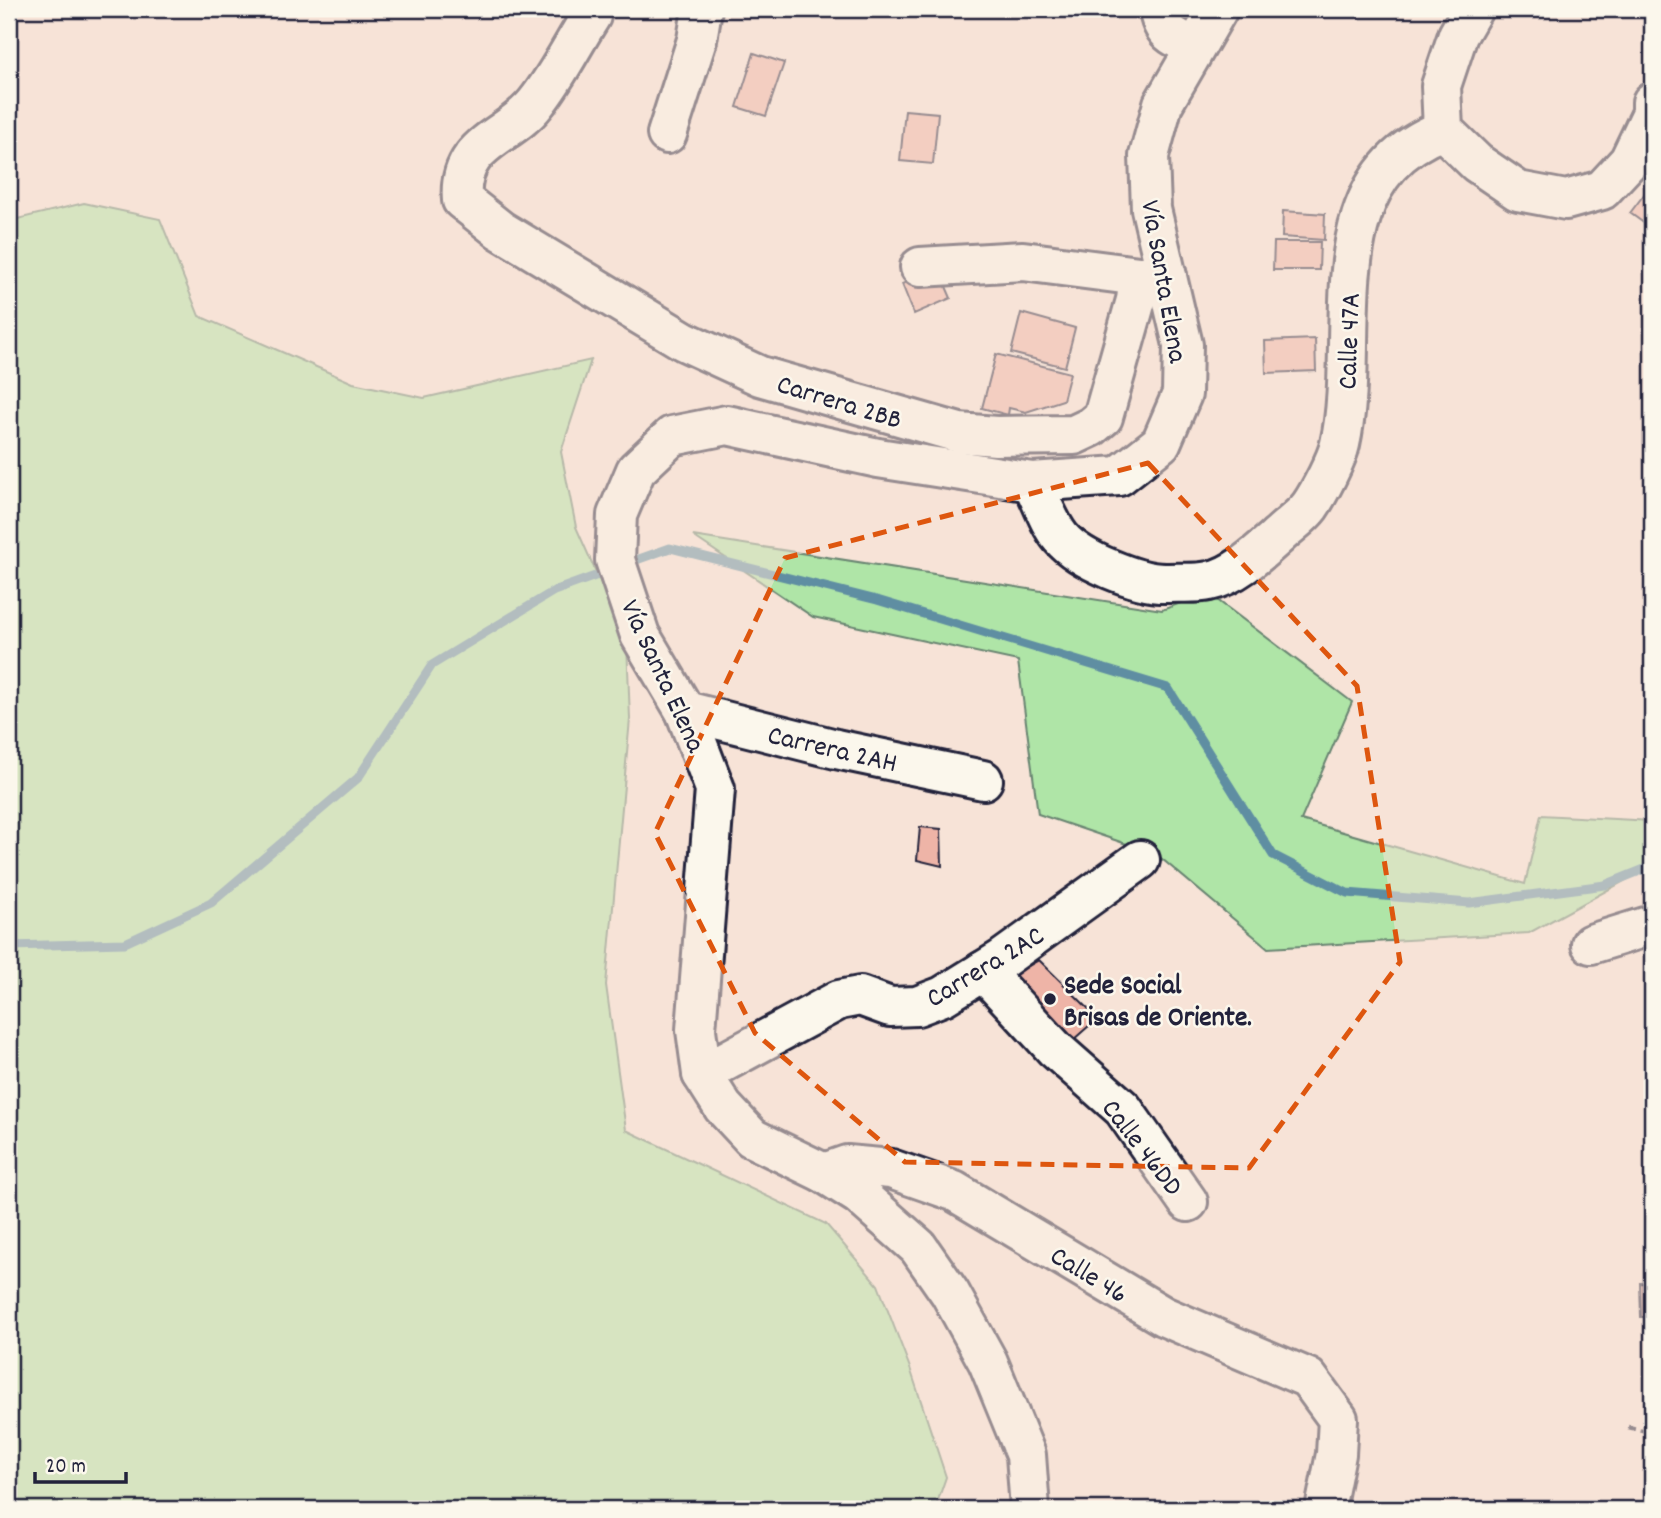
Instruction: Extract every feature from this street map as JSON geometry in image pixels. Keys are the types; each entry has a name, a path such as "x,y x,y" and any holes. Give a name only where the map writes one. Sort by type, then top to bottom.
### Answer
{"street":[{"name":"Carrera 2BB","path":"592,9 591,16 535,105 485,142 469,163 460,183 462,200 500,230 684,341 760,376 959,433 996,436 1074,435 1097,422 1110,400 1136,300 1153,276"},
{"path":"667,134 697,40 702,9"},
{"path":"1159,9 1160,23 1168,34 1195,47"},
{"name":"Vía Santa Elena","path":"1030,1509 1026,1455 988,1362 950,1293 918,1247 859,1195 824,1172 752,1138 723,1107 702,1074 696,1030 715,789 685,711 640,635 620,573 617,515 636,470 672,436 727,425 878,458 1032,482 1119,476 1161,443 1182,394 1183,345 1153,276 1149,156 1163,104 1218,9"},
{"path":"1473,9 1458,35 1441,86 1443,130 1477,163 1518,191 1566,200 1602,190 1629,160 1652,113 1652,102"},
{"name":"Calle 47A","path":"1032,482 1061,538 1102,566 1157,583 1211,581 1252,559 1309,507 1340,446 1347,381 1346,300 1357,229 1376,182 1392,159 1406,147 1443,130"},
{"path":"920,267 1023,261 1153,276"},
{"name":"Carrera 2AH","path":"685,711 835,749 983,780"},
{"name":"Carrera 2AC","path":"702,1074 839,1000 860,996 890,1007 917,1006 943,996 983,971 1140,860"},
{"path":"1591,943 1652,925"},
{"name":"Calle 46DD","path":"983,971 1055,1049 1123,1109 1188,1202"},
{"name":"Calle 46","path":"824,1172 847,1165 891,1169 954,1191 1163,1316 1308,1378 1338,1419 1336,1454 1325,1509"}],"path":[{"path":"1628,1427 1652,1432"}],"highlighted area":[{"path":"1148,463 1357,686 1400,962 1249,1168 905,1162 755,1033 655,833 785,558"}],"green space":[{"path":"84,203 160,219 199,316 353,383 424,398 591,360 561,452 576,527 627,642 630,719 606,985 626,1130 826,1224 878,1285 910,1368 946,1477 935,1509 9,1509 9,221"},
{"path":"693,536 1162,610 1208,593 1352,702 1301,820 1525,884 1541,815 1652,821 1652,866 1529,933 1268,948 1156,854 1038,814 1018,661 813,617"}],"building":[{"path":"754,53 784,63 766,116 737,107"},
{"path":"905,110 938,113 933,164 900,161"},
{"path":"1652,184 1652,229 1630,213"},
{"path":"1283,211 1325,214 1324,240 1282,237"},
{"path":"1274,242 1320,242 1319,270 1273,270"},
{"path":"938,268 951,298 914,314 902,284"},
{"path":"1021,313 1075,328 1065,367 1011,353"},
{"path":"1315,339 1316,371 1266,373 1265,341"},
{"path":"996,354 1070,373 1063,400 1026,412 1009,408 1008,415 982,408"},
{"path":"920,827 941,829 942,866 917,860"},
{"name":"Sede Social Brisas de Oriente.","path":"1039,960 1098,1018 1065,1047 1004,980"},
{"path":"1640,1283 1652,1284 1652,1317 1641,1317"},
{"path":"1649,1481 1652,1482 1652,1509 1647,1509"}],"waterway":[{"path":"625,564 670,548 877,600 1168,688 1273,855 1347,893 1469,903 1605,885 1652,866"},
{"path":"9,946 125,943 211,903 358,778 432,665 554,591 609,571"}],"place":[{"name":"Sede Social Brisas de Oriente.","path":"1050,999"}]}
